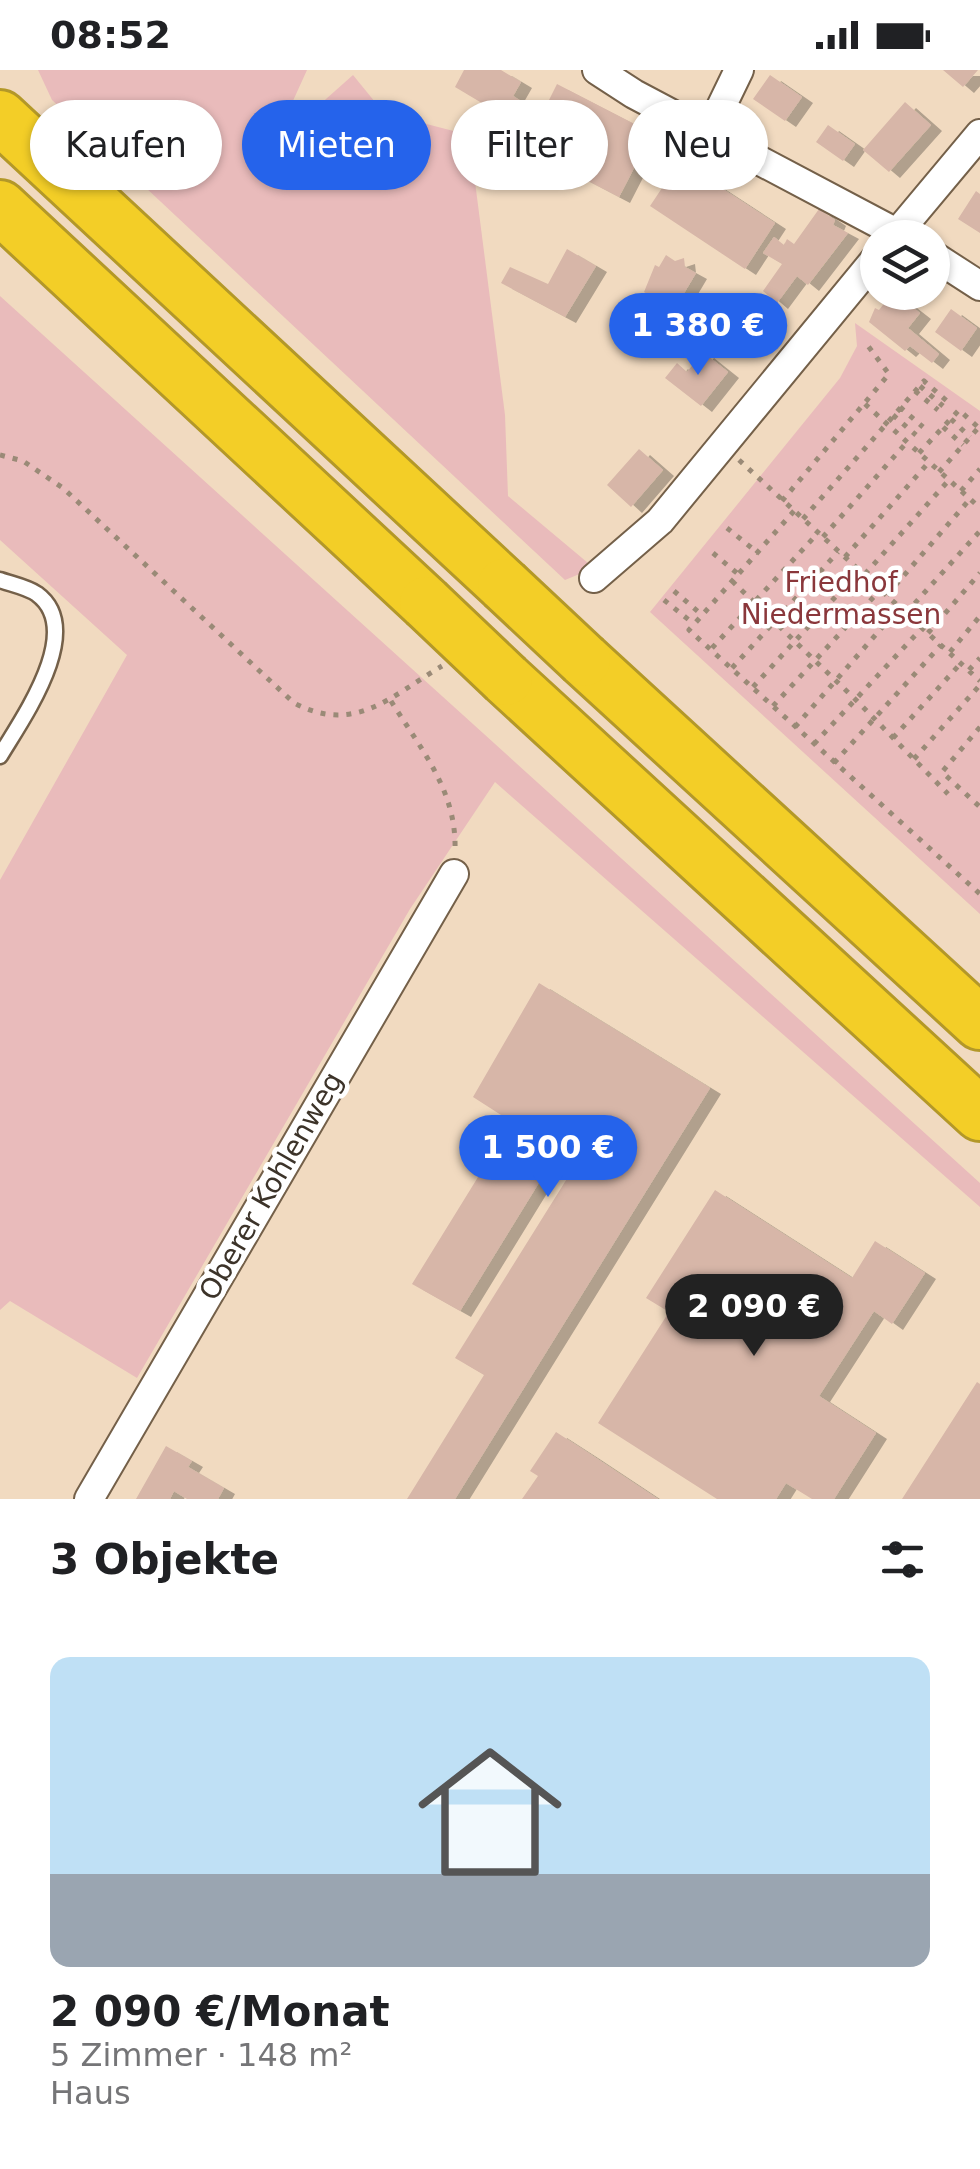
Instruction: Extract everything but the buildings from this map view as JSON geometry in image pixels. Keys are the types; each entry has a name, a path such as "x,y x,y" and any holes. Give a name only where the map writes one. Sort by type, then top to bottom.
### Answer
{"highway":[{"path":"0,117 980,1023"},
{"path":"0,207 980,1114"}],"street":[{"path":"597,70 645,100"},
{"path":"724,100 739,70"},
{"path":"912,220 980,134"},
{"path":"768,166 869,220"},
{"path":"950,266 980,286"},
{"path":"594,578 660,521 860,278"},
{"name":"Oberer Kohlenweg","path":"89,1499 454,874"}],"lane":[{"path":"0,580 38,594 55,620 57,639 35,697 0,756"}],"path":[{"path":"782,501 889,374 864,342"},
{"path":"803,519 900,407 917,388 924,381 943,406 917,388"},
{"path":"865,404 980,508"},
{"path":"900,407 923,427"},
{"path":"918,452 959,410 979,427 940,472"},
{"path":"893,415 916,436"},
{"path":"950,418 980,442"},
{"path":"942,427 963,446"},
{"path":"711,649 906,442"},
{"path":"723,444 980,683 914,759"},
{"path":"0,455 23,461 63,488 294,703 317,715 338,716 392,701 446,788 456,825 454,874"},
{"path":"845,557 929,462"},
{"path":"960,491 980,469"},
{"path":"752,687 949,480"},
{"path":"887,595 970,499"},
{"path":"794,512 688,630 979,892"},
{"path":"727,528 758,553"},
{"path":"796,727 836,680 980,531"},
{"path":"732,668 838,551"},
{"path":"713,553 738,574"},
{"path":"814,744 980,573"},
{"path":"732,582 948,794"},
{"path":"773,706 881,589"},
{"path":"674,591 702,615"},
{"path":"664,600 694,624"},
{"path":"949,652 980,616"},
{"path":"834,763 941,645"},
{"path":"968,670 980,658"},
{"path":"893,738 961,663"},
{"path":"980,727 942,772 980,806"}],"green space":[{"path":"38,70 307,70 293,100 242,100 242,190 431,190 431,125 451,130 451,190 476,190 505,415 508,496 594,568 565,580 148,190 222,190 222,100 52,100"},
{"path":"353,75 373,100 325,100"},
{"path":"0,296 980,1183 980,1207 495,782 410,909 137,1378 10,1301 0,1310 0,880 127,655 0,540"},
{"name":"Friedhof Niedermassen","path":"855,323 980,411 980,914 650,612 840,378 857,346"}]}
